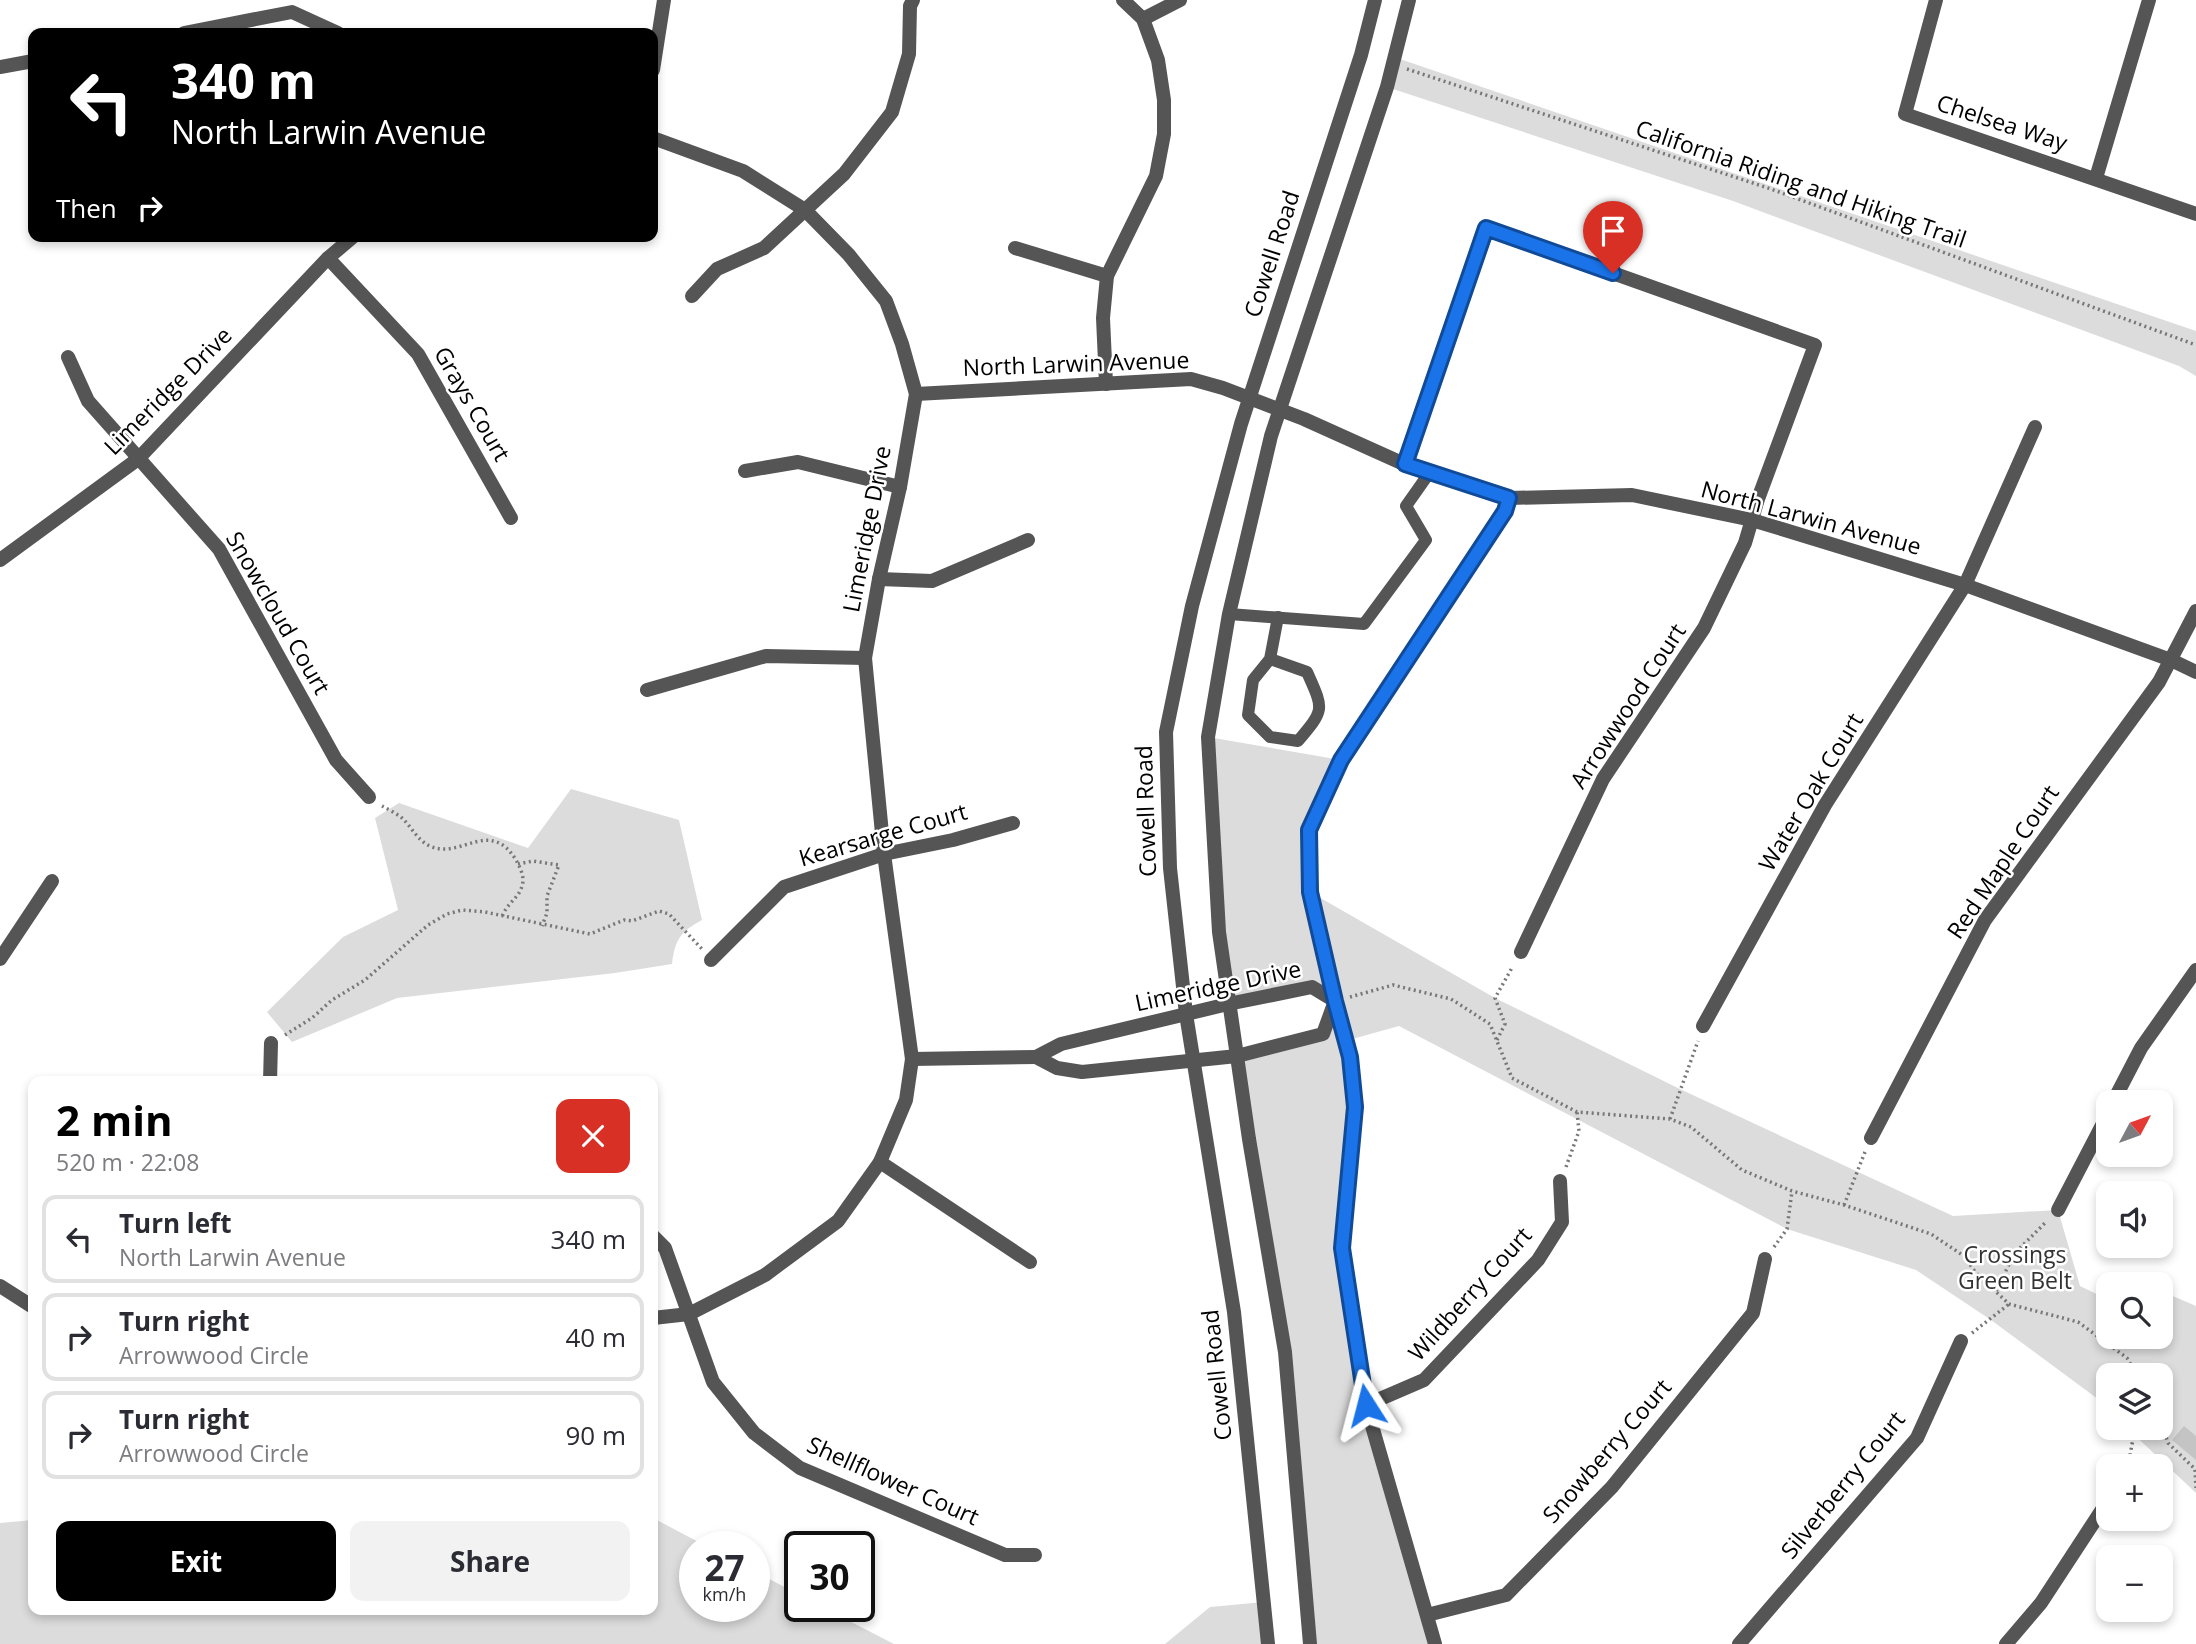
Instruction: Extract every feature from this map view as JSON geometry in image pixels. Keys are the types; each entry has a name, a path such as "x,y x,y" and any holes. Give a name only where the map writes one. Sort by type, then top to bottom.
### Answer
{"street":[{"path":"658,38 664,0"},
{"path":"692,296 717,269 764,248 844,174 892,112 909,54 909,6 913,0"},
{"path":"1106,384 1103,318 1107,276 1156,176 1164,134 1164,100 1158,60 1143,19 1123,0"},
{"path":"1143,19 1180,0"},
{"name":"Cowell Road","path":"1268,1644 1234,1312 1186,1014 1170,868 1166,732 1192,606 1249,398 1361,55 1375,0"},
{"path":"1310,1644 1285,1352 1228,1004 1219,932 1208,737 1229,614 1279,410 1387,87 1409,0"},
{"name":"Chelsea Way","path":"1936,0 1905,114 2196,214"},
{"path":"2096,178 2149,0"},
{"path":"210,28 292,12 327,28"},
{"path":"0,67 28,62"},
{"name":"Limeridge Drive","path":"658,140 743,171 805,210 849,255 886,301 916,394 865,657 884,854 912,1059 906,1100 880,1163 838,1221 765,1275 689,1314 658,1317"},
{"name":"Arrowwood Court","path":"1405,464 1486,228 1815,345 1745,543 1704,628 1603,779 1521,952"},
{"name":"Limeridge Drive","path":"0,561 138,459 328,258 347,242"},
{"path":"1015,248 1107,276"},
{"name":"Grays Court","path":"328,258 418,354 511,518"},
{"name":"Snowcloud Court","path":"68,357 88,401 219,549 336,760 369,797"},
{"name":"North Larwin Avenue","path":"916,394 1191,379 1249,398 1405,464 1509,498 1632,495 1752,520 1965,585 2171,660 2196,672"},
{"name":"Water Oak Court","path":"1703,1026 1825,805 1965,585 2035,427"},
{"path":"745,471 797,462 900,487"},
{"path":"1435,1644 1366,1405 1342,1248 1355,1107 1350,1057 1310,892 1309,830 1341,760 1505,511 1509,498"},
{"path":"879,579 932,581 1028,540"},
{"name":"Red Maple Court","path":"1871,1138 1985,920 2159,682 2196,611"},
{"path":"648,690 766,656 865,657"},
{"name":"Kearsarge Court","path":"711,960 784,887 884,854 1013,822"},
{"path":"0,959 52,881"},
{"path":"2119,1090 2141,1048 2196,970"},
{"name":"Limeridge Drive","path":"912,1059 1036,1057 1061,1044 1312,987 1335,1001 1323,1034 1237,1056 1083,1072 1057,1068 1036,1057"},
{"path":"270,1076 271,1043"},
{"path":"2058,1210 2096,1137"},
{"path":"880,1163 1030,1262"},
{"name":"Wildberry Court","path":"1366,1405 1424,1380 1538,1260 1562,1223 1560,1181"},
{"name":"Shellflower Court","path":"658,1241 665,1248 713,1382 754,1433 800,1468 1004,1555 1035,1555"},
{"name":"Snowberry Court","path":"1427,1615 1506,1595 1612,1487 1753,1313 1765,1259"},
{"path":"0,1286 28,1304"},
{"name":"Silverberry Court","path":"1739,1644 1917,1438 1961,1341"},
{"path":"2006,1644 2041,1603 2096,1519"}],"lane":[{"path":"1229,614 1364,624 1426,540 1406,506 1430,472"},
{"path":"1270,659 1307,672 1321,702 1318,718 1298,741 1270,737 1248,716 1253,680 1270,659 1278,617"}],"path":[{"name":"California Riding and Hiking Trail","path":"1391,64 1771,189 2196,345"},
{"path":"369,797 400,817 429,846 440,849 476,840 490,840 508,850 518,864 523,881 522,888 508,904 502,917"},
{"path":"518,864 543,861 559,865 547,896 547,913 542,926"},
{"path":"271,1043 312,1018 332,1000 365,979 428,925 447,914 473,911 590,934 624,920 632,921 659,911 669,914 711,960"},
{"path":"1497,1040 1504,1024 1494,998 1521,952"},
{"path":"1335,1001 1393,985 1451,999 1490,1024 1512,1078 1577,1112 1670,1119 1690,1128 1742,1170 1792,1191 1931,1234 1964,1256 1976,1273 2008,1304 2078,1322 2127,1358 2130,1363"},
{"path":"1670,1119 1703,1026"},
{"path":"1560,1181 1579,1131 1577,1112"},
{"path":"1844,1205 1871,1138"},
{"path":"1765,1259 1787,1229 1792,1191"},
{"path":"1996,1291 2014,1254 2058,1210"},
{"path":"1961,1341 2008,1304"},
{"path":"2167,1440 2195,1469 2196,1488"}],"green space":[{"path":"1394,57 2196,331 2196,376 2179,366 1733,201 1387,87"},
{"name":"Crossings Green Belt","path":"1208,737 1341,760 1309,830 1310,892 1495,998 1682,1090 1953,1216 2058,1210 2080,1286 2096,1294 2096,1349 2173,1349 2173,1296 2196,1306 2196,1493 2173,1471 2173,1454 2155,1454 2140,1440 2173,1440 2173,1363 2096,1363 2096,1398 1991,1320 1916,1270 1787,1229 1399,1026 1345,1041 1350,1057 1342,1248 1366,1405 1435,1644 1310,1644 1285,1352 1237,1056 1323,1034 1335,1001 1312,987 1228,1004"},
{"path":"571,789 679,820 702,920 680,938 672,964 397,998 292,1042 267,1012 343,937 398,910 375,818 399,803 528,848"},
{"path":"28,1520 28,1615 658,1615 658,1521 679,1532 679,1622 770,1622 770,1579 784,1587 784,1622 851,1622 894,1644 0,1644 0,1523"},
{"path":"1264,1602 1268,1644 1165,1644 1210,1607"}],"building":[{"path":"2184,1426 2196,1436 2196,1460 2172,1440"}],"route":[{"path":"1366,1405 1342,1248 1355,1107 1350,1057 1310,892 1309,830 1341,760 1505,511 1509,498 1405,464 1486,228 1613,273"}]}
